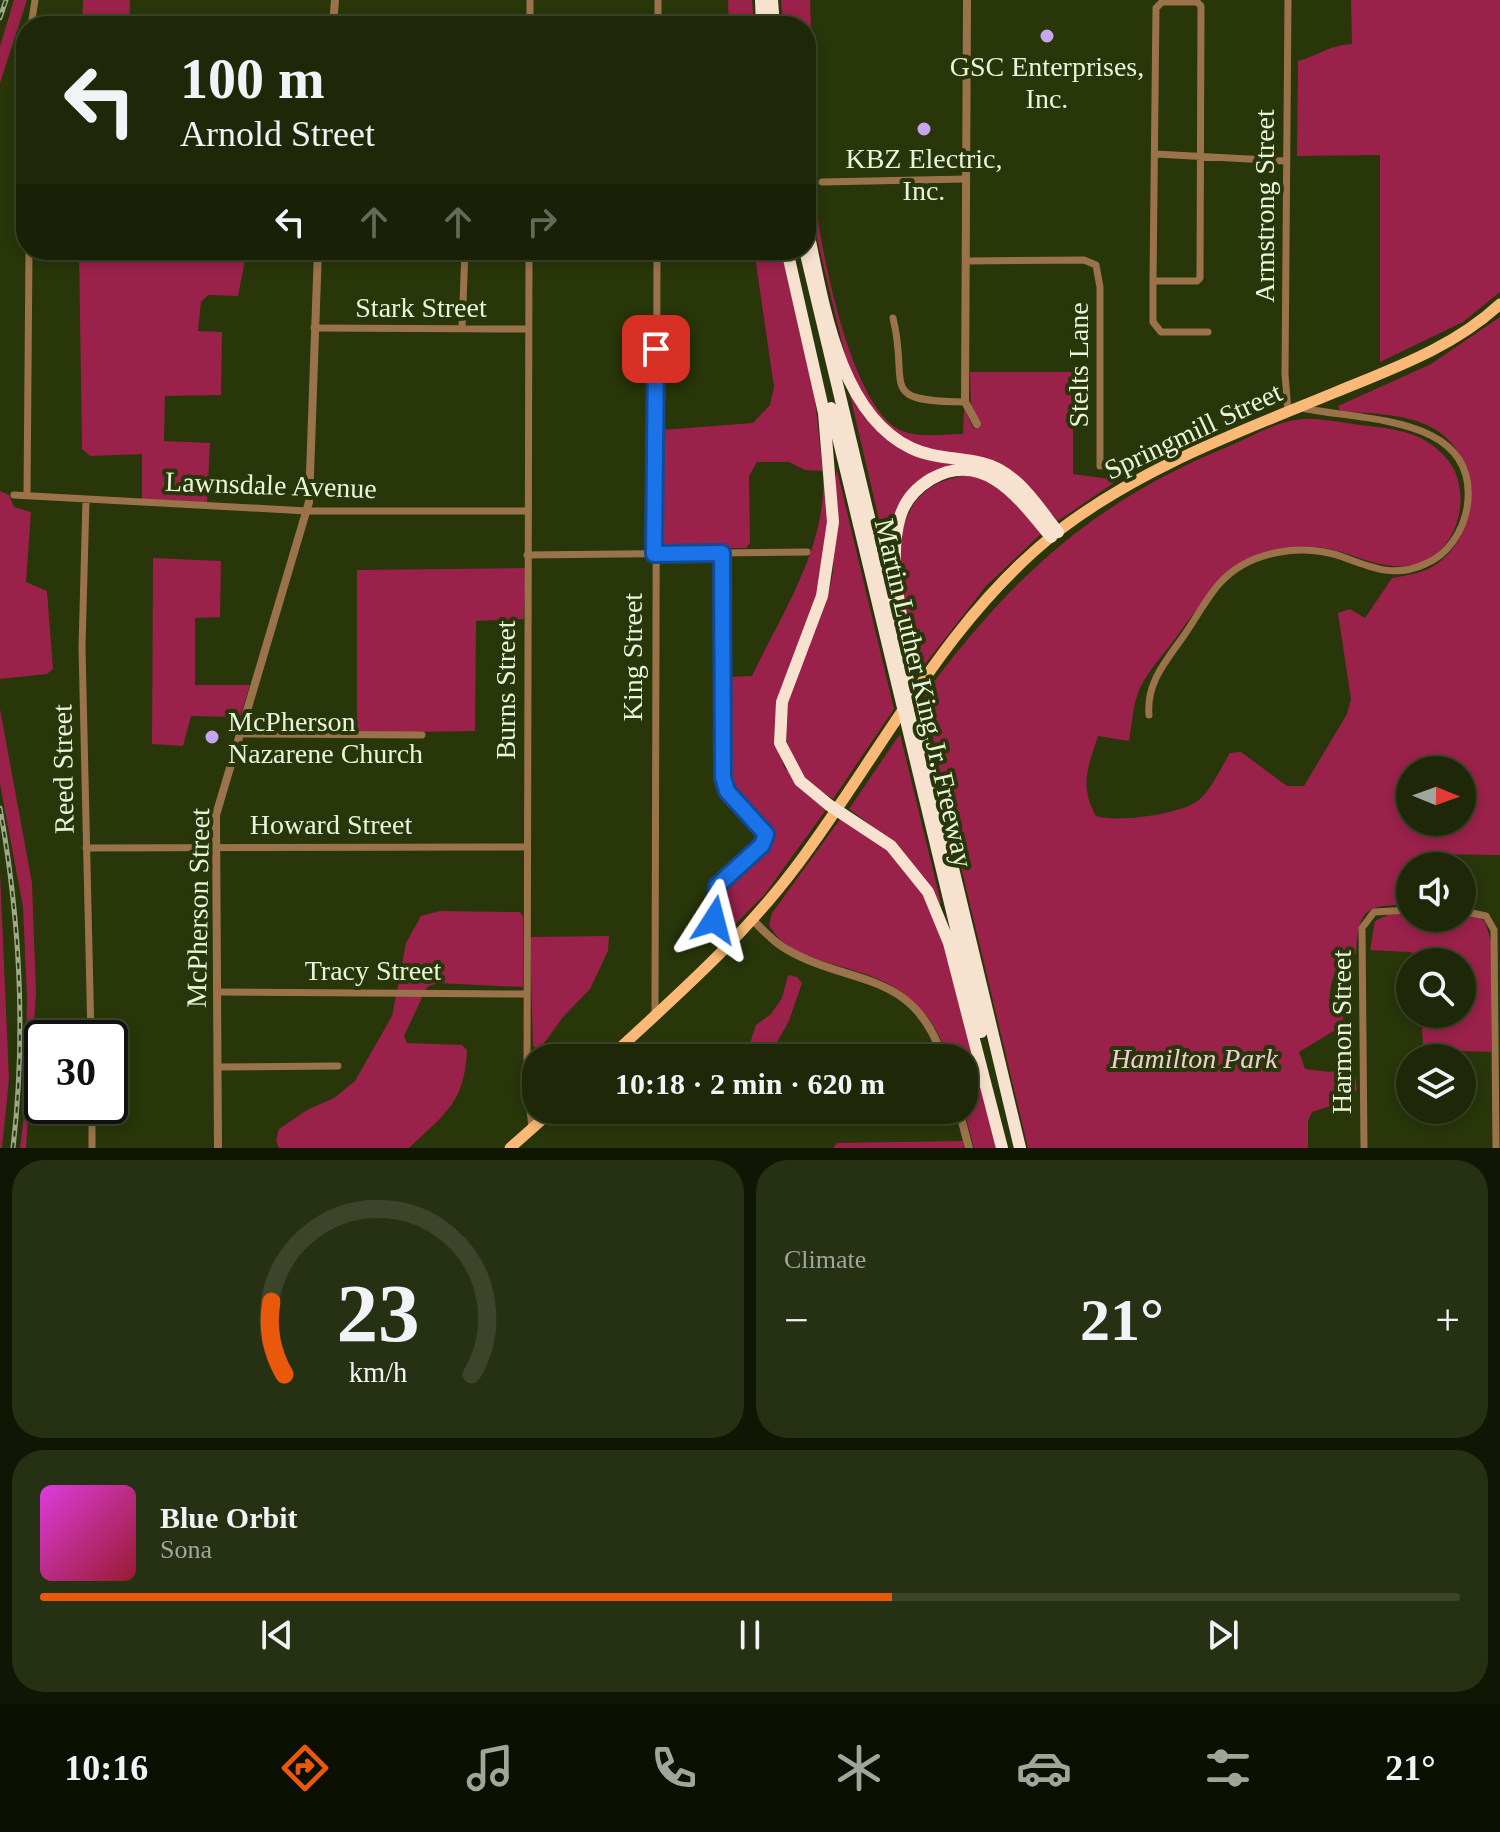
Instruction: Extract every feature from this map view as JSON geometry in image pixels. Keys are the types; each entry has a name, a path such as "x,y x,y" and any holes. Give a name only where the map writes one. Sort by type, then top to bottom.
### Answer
{"highway":[{"path":"792,260 824,413 833,522 822,596 782,702 778,727 780,743 792,771 808,788 897,852 935,906 954,960 1002,1148"},
{"name":"Martin Luther King Jr. Freeway","path":"792,260 1009,1148"},
{"name":"Martin Luther King Jr. Freeway","path":"807,260 904,649 1020,1148"},
{"path":"816,260 841,359 855,394 870,416 909,447 938,457 984,463 1005,472 1054,534"},
{"path":"904,649 896,540 906,504 924,483 939,475 960,470 993,477 1017,496 1054,534"}],"main road":[{"name":"Springmill Street","path":"624,1044 753,920 836,809 960,631 1000,584 1054,534 1165,464 1425,355 1468,330 1500,304"},
{"path":"510,1148 538,1124"}],"street":[{"path":"967,0 965,402 977,424"},
{"name":"Armstrong Street","path":"1288,0 1288,412"},
{"path":"1153,281 1199,280 1201,6 1197,2 1162,2 1156,8 1153,281 1156,329 1167,333 1208,332"},
{"path":"1155,154 1286,161"},
{"path":"822,182 966,179"},
{"path":"27,495 29,260"},
{"name":"McPherson Street","path":"218,1148 218,808 307,511 317,260"},
{"path":"462,328 465,260"},
{"name":"Burns Street","path":"529,260 527,1095 532,1129"},
{"name":"King Street","path":"655,1015 657,260"},
{"name":"Stelts Lane","path":"966,261 1084,260 1096,265 1100,287 1100,466"},
{"path":"893,318 901,382 907,395 919,401 965,402"},
{"name":"Stark Street","path":"314,328 528,329"},
{"path":"1149,715 1152,682 1219,585 1236,571 1267,556 1300,550 1332,554 1377,570 1405,571 1438,557 1458,533 1468,504 1467,491 1457,459 1439,440 1407,424 1338,416 1300,407"},
{"name":"Lawnsdale Avenue","path":"14,495 307,511 527,511"},
{"name":"Reed Street","path":"86,500 82,647 91,1020"},
{"path":"527,555 807,552"},
{"path":"722,553 723,777 727,791 766,834 762,845 717,886 714,926 725,949"},
{"path":"240,734 422,735"},
{"name":"Howard Street","path":"86,848 527,847"},
{"name":"Harmon Street","path":"1364,1148 1362,928 1368,917 1382,909 1396,910"},
{"path":"1476,912 1482,913 1492,924 1496,1148"},
{"path":"753,920 786,949 865,977 898,995 928,1026 936,1044"},
{"name":"Tracy Street","path":"218,992 527,994"},
{"path":"218,1067 338,1066"},
{"path":"92,1124 92,1148"},
{"path":"963,1124 969,1148"}],"green space":[{"path":"14,0 27,0 22,16 16,16 16,34 0,83 0,46"},
{"path":"83,0 130,0 129,16 82,16"},
{"path":"728,0 752,0 753,16 729,16"},
{"path":"781,0 810,0 810,16 782,16"},
{"path":"1351,0 1500,0 1500,292 1463,322 1380,362 1380,155 1297,156 1298,61 1352,44"},
{"path":"816,197 829,279 840,319 867,391 883,416 909,433 963,434 964,409 974,429 982,425 971,408 970,372 1073,372 1073,474 1118,480 1058,521 1022,481 924,449 895,433 862,397 845,355 816,235"},
{"path":"79,260 245,260 238,296 208,295 201,302 198,331 222,332 221,395 165,396 164,441 210,443 207,503 142,500 142,454 90,456 82,449"},
{"path":"755,260 783,260 815,398 823,471 805,470 789,462 757,462 749,476 750,543 746,548 661,546 661,430 753,423 770,405 774,387"},
{"name":"Hamilton Park","path":"1500,317 1500,855 1396,852 1396,906 1367,912 1359,927 1356,954 1342,964 1334,975 1329,1007 1343,1016 1342,1026 1299,1052 1305,1069 1330,1072 1354,1066 1357,1090 1343,1102 1312,1112 1308,1121 1308,1148 1028,1148 952,829 924,695 989,615 1057,548 1094,519 1179,469 1269,428 1295,420 1328,420 1408,433 1428,442 1447,459 1460,487 1458,519 1443,547 1417,564 1403,566 1390,566 1339,551 1312,547 1287,548 1247,561 1216,586 1147,675 1136,700 1129,741 1098,736 1087,776 1091,805 1096,816 1106,818 1133,818 1191,805 1204,795 1230,753 1241,752 1287,786 1304,786 1347,714 1351,699 1338,613 1350,609 1365,618 1392,578 1422,571 1438,563 1462,533 1470,495 1462,459 1451,443 1436,430 1402,417 1340,411 1338,406 1431,364"},
{"path":"849,391 882,434 957,464 910,489 891,571"},
{"path":"837,470 894,709 833,799 804,776 789,751 785,724 799,668 832,578"},
{"path":"823,474 829,531 818,596 778,702 774,736 784,767 826,810 765,894 725,935 717,924 720,885 758,854 764,846 768,829 731,789 726,775 725,677 752,676 789,602 811,551 818,525"},
{"path":"973,475 1004,491 1041,534 986,586 919,672 901,581 900,550 905,522 918,499 940,483"},
{"path":"0,491 9,495 14,507 31,512 26,582 47,591 53,669 47,674 0,679"},
{"path":"153,558 221,561 220,617 195,618 195,685 250,685 240,717 191,716 183,746 152,744"},
{"path":"526,568 524,619 476,621 475,731 357,733 357,570"},
{"path":"0,709 32,883 34,1020 27,1020 23,907 0,784"},
{"path":"900,734 941,903 938,904 911,863 849,809"},
{"path":"841,818 887,849 922,892 938,925 970,1044 941,1044 931,1022 909,998 884,982 806,955 785,943 769,925 772,913"},
{"path":"0,872 9,1079 2,1148 0,1148"},
{"path":"440,911 520,912 523,916 523,987 437,983 427,987 404,1036 407,1043 462,1045 467,1050 462,1082 451,1106 409,1148 279,1148 276,1141 279,1129 307,1110 334,1098 355,1081 392,1016 406,943 421,916"},
{"path":"1396,914 1396,932 1476,932 1476,916 1485,922 1491,941 1491,1052 1476,1051 1476,1044 1423,1044 1422,1028 1476,1028 1476,948 1370,950 1375,921"},
{"path":"609,936 608,951 590,989 563,1017 543,1044 533,1044 530,937"},
{"path":"788,975 797,977 802,983 789,1021 776,1044 750,1044 756,1025 771,1014 782,998"},
{"path":"978,1074 997,1148 974,1148 968,1124 978,1124"},
{"path":"24,1114 24,1124 28,1124 26,1148 20,1148"},
{"path":"963,1141 964,1148 833,1148 837,1143"}],"railway":[{"path":"0,18 6,0"},
{"path":"0,808 12,892 19,978 19,1063 13,1148"}],"place":[{"name":"GSC Enterprises, Inc.","path":"1047,36"},
{"name":"KBZ Electric, Inc.","path":"924,129"},
{"name":"McPherson Nazarene Church","path":"212,737"}],"route":[{"path":"656,349 654,554 722,553 723,777 727,791 766,834 762,845 717,886 714,920"}]}
